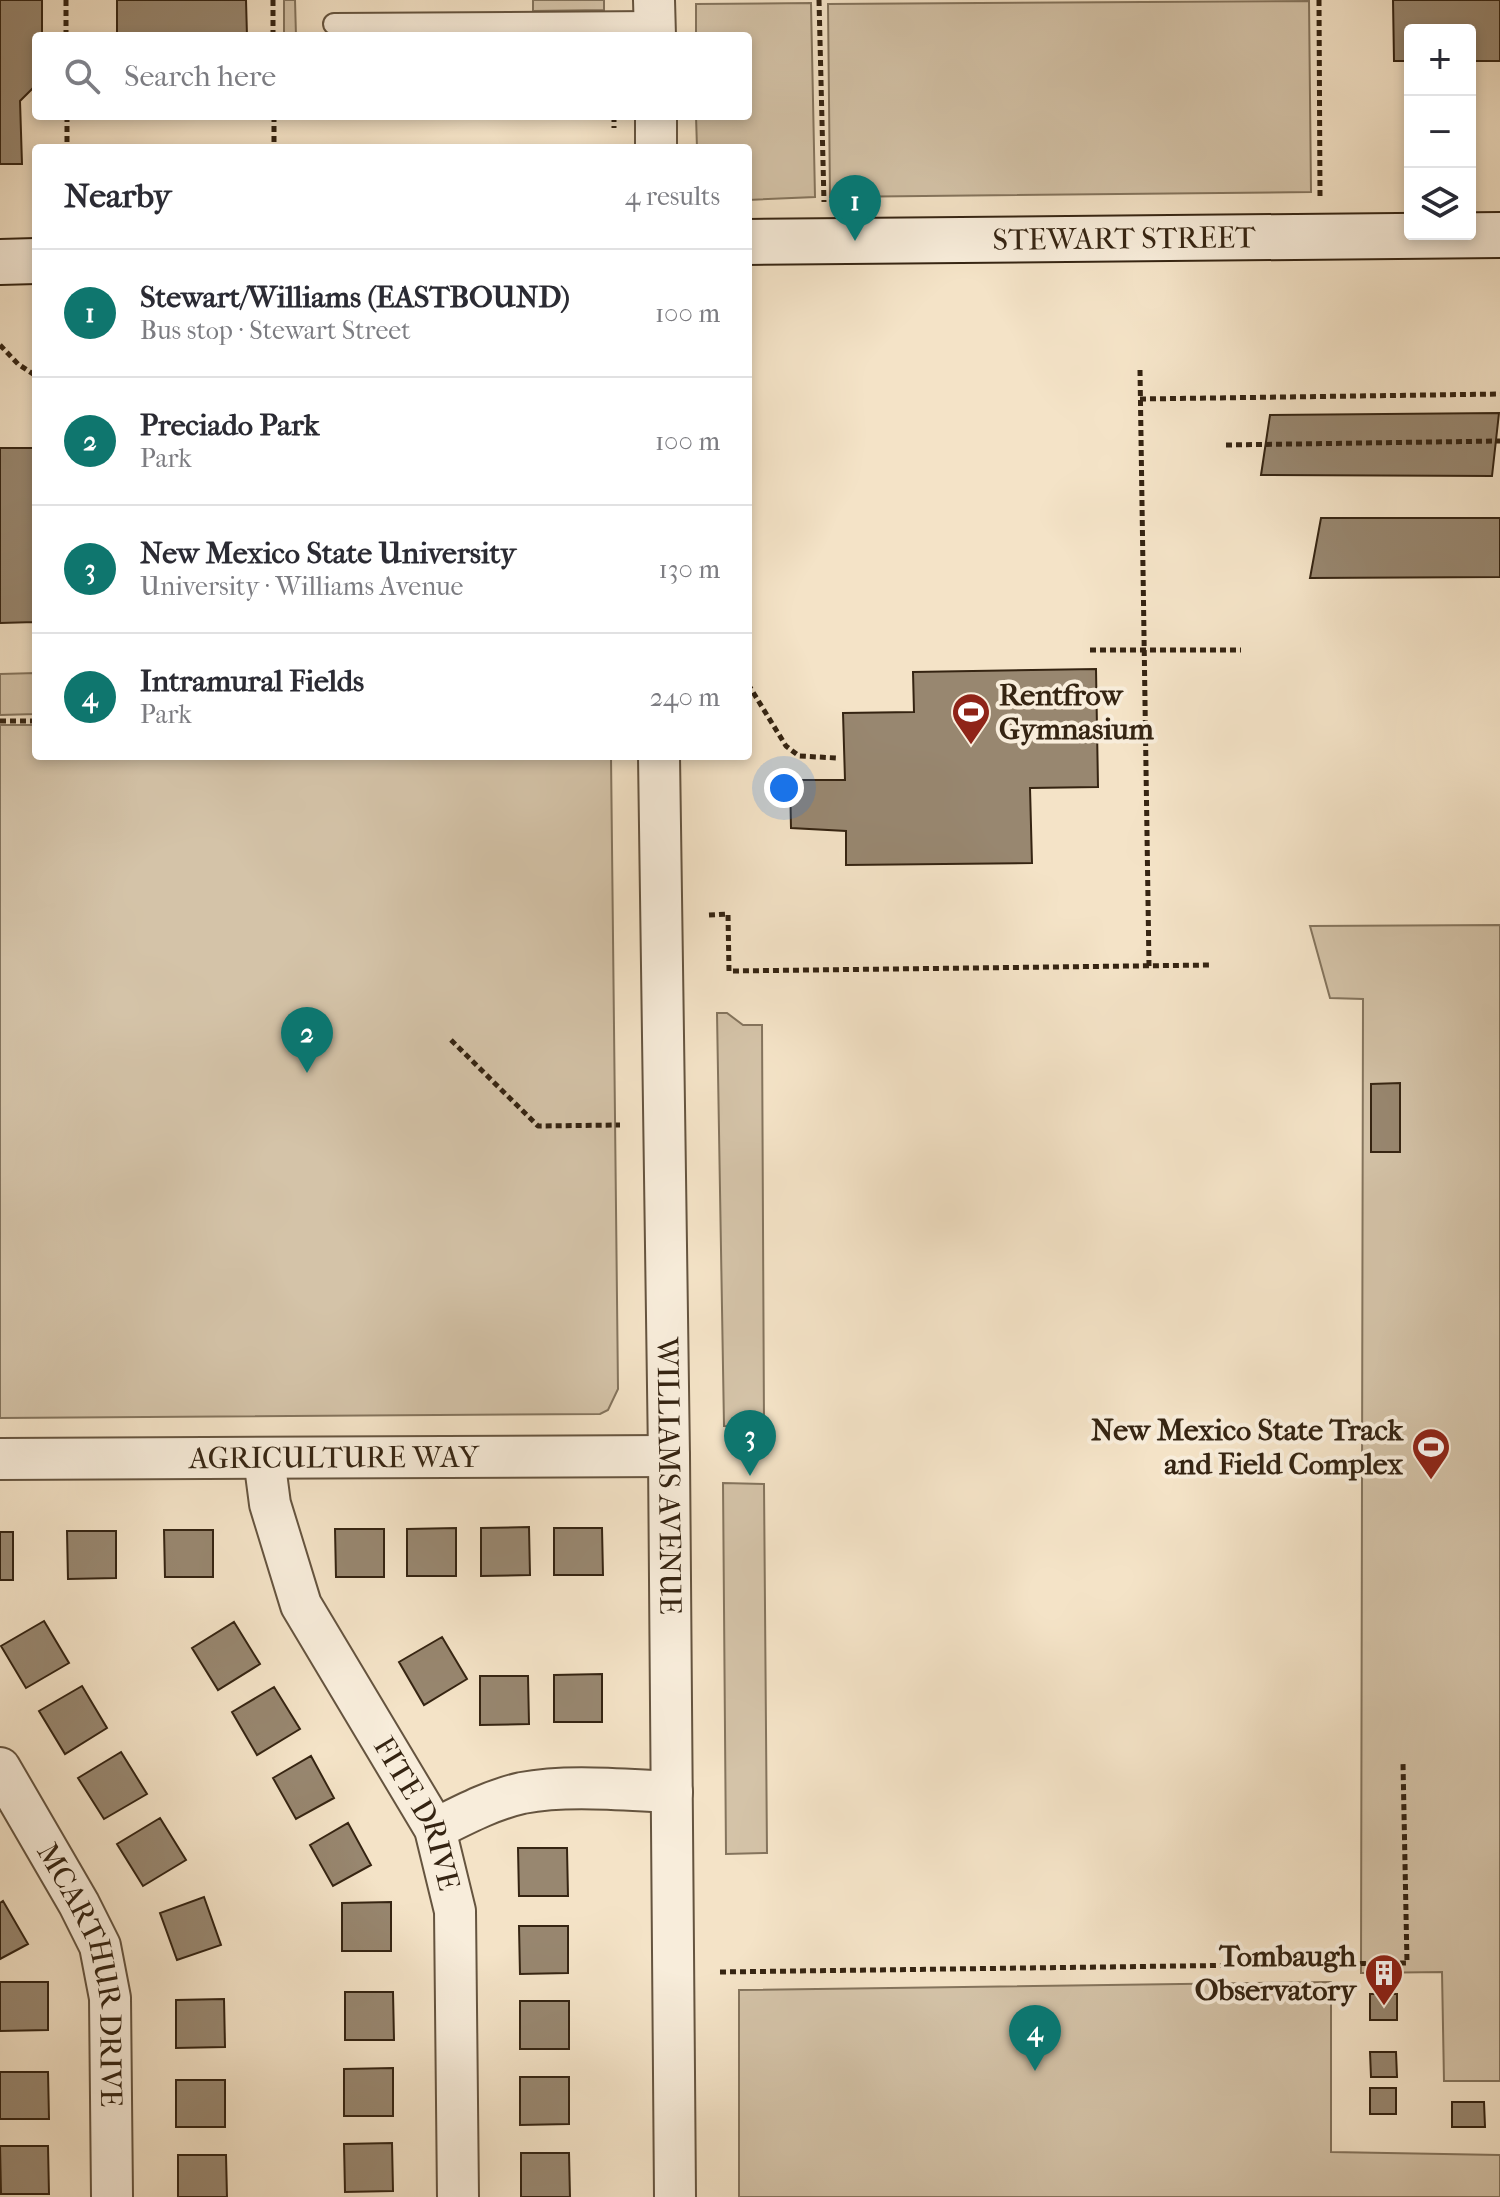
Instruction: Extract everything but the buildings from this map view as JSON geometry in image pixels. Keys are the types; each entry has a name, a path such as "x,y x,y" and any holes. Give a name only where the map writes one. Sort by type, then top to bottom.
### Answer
{"street":[{"path":"656,120 656,144"},
{"name":"STEWART STREET","path":"752,242 1500,235"},
{"path":"0,262 32,261"},
{"name":"WILLIAMS AVENUE","path":"659,760 675,2197"},
{"name":"AGRICULTURE WAY","path":"0,1459 669,1456"},
{"name":"FITE DRIVE","path":"264,1458 270,1504 301,1605 435,1829 455,1911 458,2197"},
{"name":"MCARTHUR DRIVE","path":"0,1768 100,1946 110,1998 112,2197"},
{"path":"435,1829 477,1808 522,1793 599,1788 672,1792"}],"lane":[{"path":"334,24 655,19"}],"path":[{"path":"66,0 66,32"},
{"path":"273,0 273,32"},
{"path":"819,0 824,202"},
{"path":"1319,0 1320,198"},
{"path":"67,120 67,144"},
{"path":"274,120 274,144"},
{"path":"614,120 614,128"},
{"path":"0,345 32,373"},
{"path":"1140,370 1149,966"},
{"path":"1140,399 1500,394"},
{"path":"1226,445 1500,441"},
{"path":"1090,650 1241,650"},
{"path":"752,691 786,746 799,756 837,758"},
{"path":"0,721 32,721"},
{"path":"709,915 728,914 729,971 1210,965"},
{"path":"451,1040 538,1126 620,1125"},
{"path":"720,1972 1407,1963 1403,1763"}],"shaded area":[{"path":"284,0 295,0 296,32 284,32"},
{"path":"533,0 604,0 604,10 533,11"},
{"path":"1309,1 1311,192 830,197 828,4"},
{"path":"811,3 815,197 752,200 752,144 697,144 696,120 752,120 752,32 696,32 696,4"},
{"path":"32,673 32,714 0,715 0,674"},
{"path":"0,725 32,725 32,760 611,760 618,1389 608,1410 600,1414 0,1418"},
{"name":"New Mexico State Track and Field Complex","path":"1500,925 1500,2081 1444,2081 1442,1972 1361,1973 1363,999 1330,998 1310,926"},
{"path":"717,1013 727,1013 743,1025 762,1025 764,1427 724,1426"},
{"path":"723,1483 764,1484 767,1853 726,1854"},
{"path":"1331,1982 1331,2152 1500,2155 1500,2197 739,2197 739,1990"}],"place":[{"name":"Stewart/Williams (EASTBOUND)","path":"855,241"},
{"name":"Rentfrow Gymnasium","path":"971,746"},
{"name":"Preciado Park","path":"307,1073"},
{"name":"New Mexico State University","path":"750,1476"},
{"name":"New Mexico State Track and Field Complex","path":"1431,1481"},
{"name":"Tombaugh Observatory","path":"1384,2007"},
{"name":"Intramural Fields","path":"1035,2071"}]}
